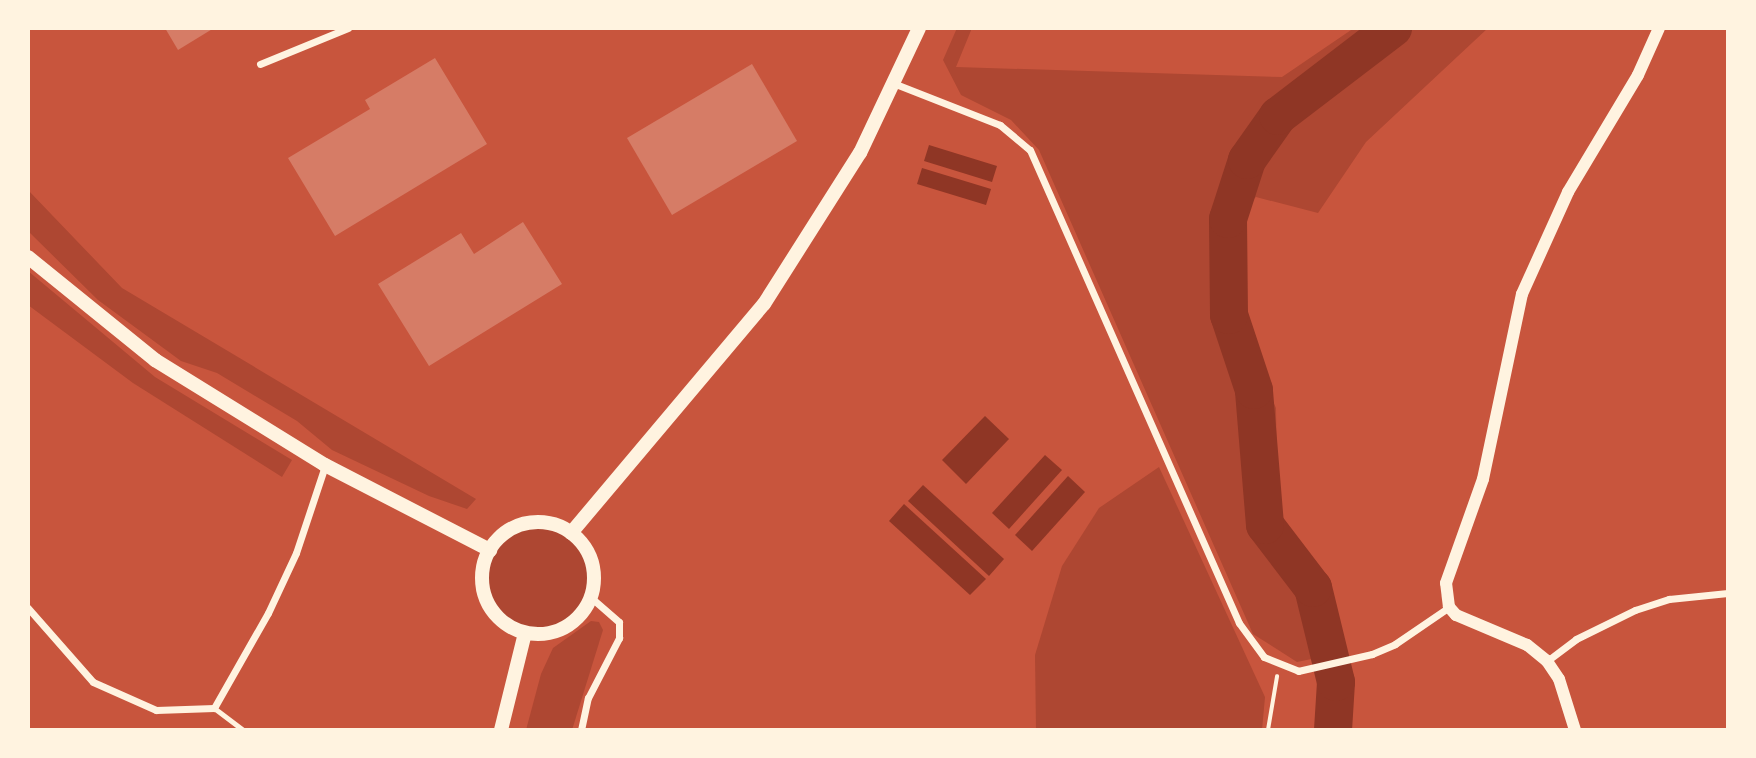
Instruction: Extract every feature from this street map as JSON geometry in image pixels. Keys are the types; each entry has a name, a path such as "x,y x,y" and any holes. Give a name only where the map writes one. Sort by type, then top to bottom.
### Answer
{"main road":[{"path":"570,533 764,304 818,225 919,28"},
{"path":"28,257 155,360 326,465 490,551"},
{"path":"531,523 553,524 570,533 590,556 594,578 591,598 564,628 545,634 525,633 506,624 487,601 482,580 490,551 507,532 531,523"},
{"path":"501,730 525,633"}],"street":[{"path":"260,64 348,28"},
{"path":"1575,730 1559,679 1547,660 1518,640 1466,621 1449,607 1447,583 1483,479 1522,294 1568,192 1638,75 1659,28"},
{"path":"893,83 1000,125 1030,150 1239,623 1264,657 1281,667 1298,671 1372,653 1395,644 1449,607"},
{"path":"28,608 93,682 156,710 214,708 268,613 296,553 326,465"},
{"path":"1547,660 1576,639 1635,610 1669,600 1728,593"},
{"path":"581,730 589,698 619,638 619,622 591,598"}],"lane":[{"path":"214,708 243,730"}],"path":[{"path":"1268,730 1270,700 1281,667"}],"shaded area":[{"path":"957,28 972,28 956,67 1282,77 1354,28 1488,28 1366,142 1318,213 1256,197 1231,218 1244,339 1276,408 1278,547 1324,626 1326,656 1297,662 1253,634 1039,150 1011,120 961,95 943,60"},
{"path":"929,145 997,166 992,182 924,161"},
{"path":"922,168 991,189 986,205 917,184"},
{"path":"28,190 122,288 476,499 467,509 429,496 332,450 297,421 217,373 181,361 98,300 28,231"},
{"path":"28,271 155,377 292,460 282,477 133,383 28,305"},
{"path":"985,416 1009,439 966,484 942,460"},
{"path":"1045,455 1062,470 1009,529 992,513"},
{"path":"1159,467 1265,697 1262,730 1036,730 1035,655 1062,566 1099,508"},
{"path":"1068,476 1085,492 1032,551 1015,535"},
{"path":"923,485 1004,559 989,576 908,501"},
{"path":"904,504 986,579 970,595 889,521"},
{"path":"538,522 559,527 577,539 589,557 594,578 589,599 577,617 559,629 538,634 517,629 499,617 487,599 482,578 487,557 499,539 517,527"},
{"path":"591,621 599,622 603,630 572,730 526,730 541,674 553,648"}],"building":[{"path":"165,28 214,28 178,50"},
{"path":"435,58 487,144 335,236 288,158 370,109 365,100"},
{"path":"752,64 797,141 672,215 627,138"},
{"path":"523,222 562,284 429,366 378,284 461,233 474,254"}],"waterway":[{"path":"1333,730 1336,682 1313,588 1265,525 1254,390 1229,315 1228,219 1247,160 1278,116 1393,28"}]}
